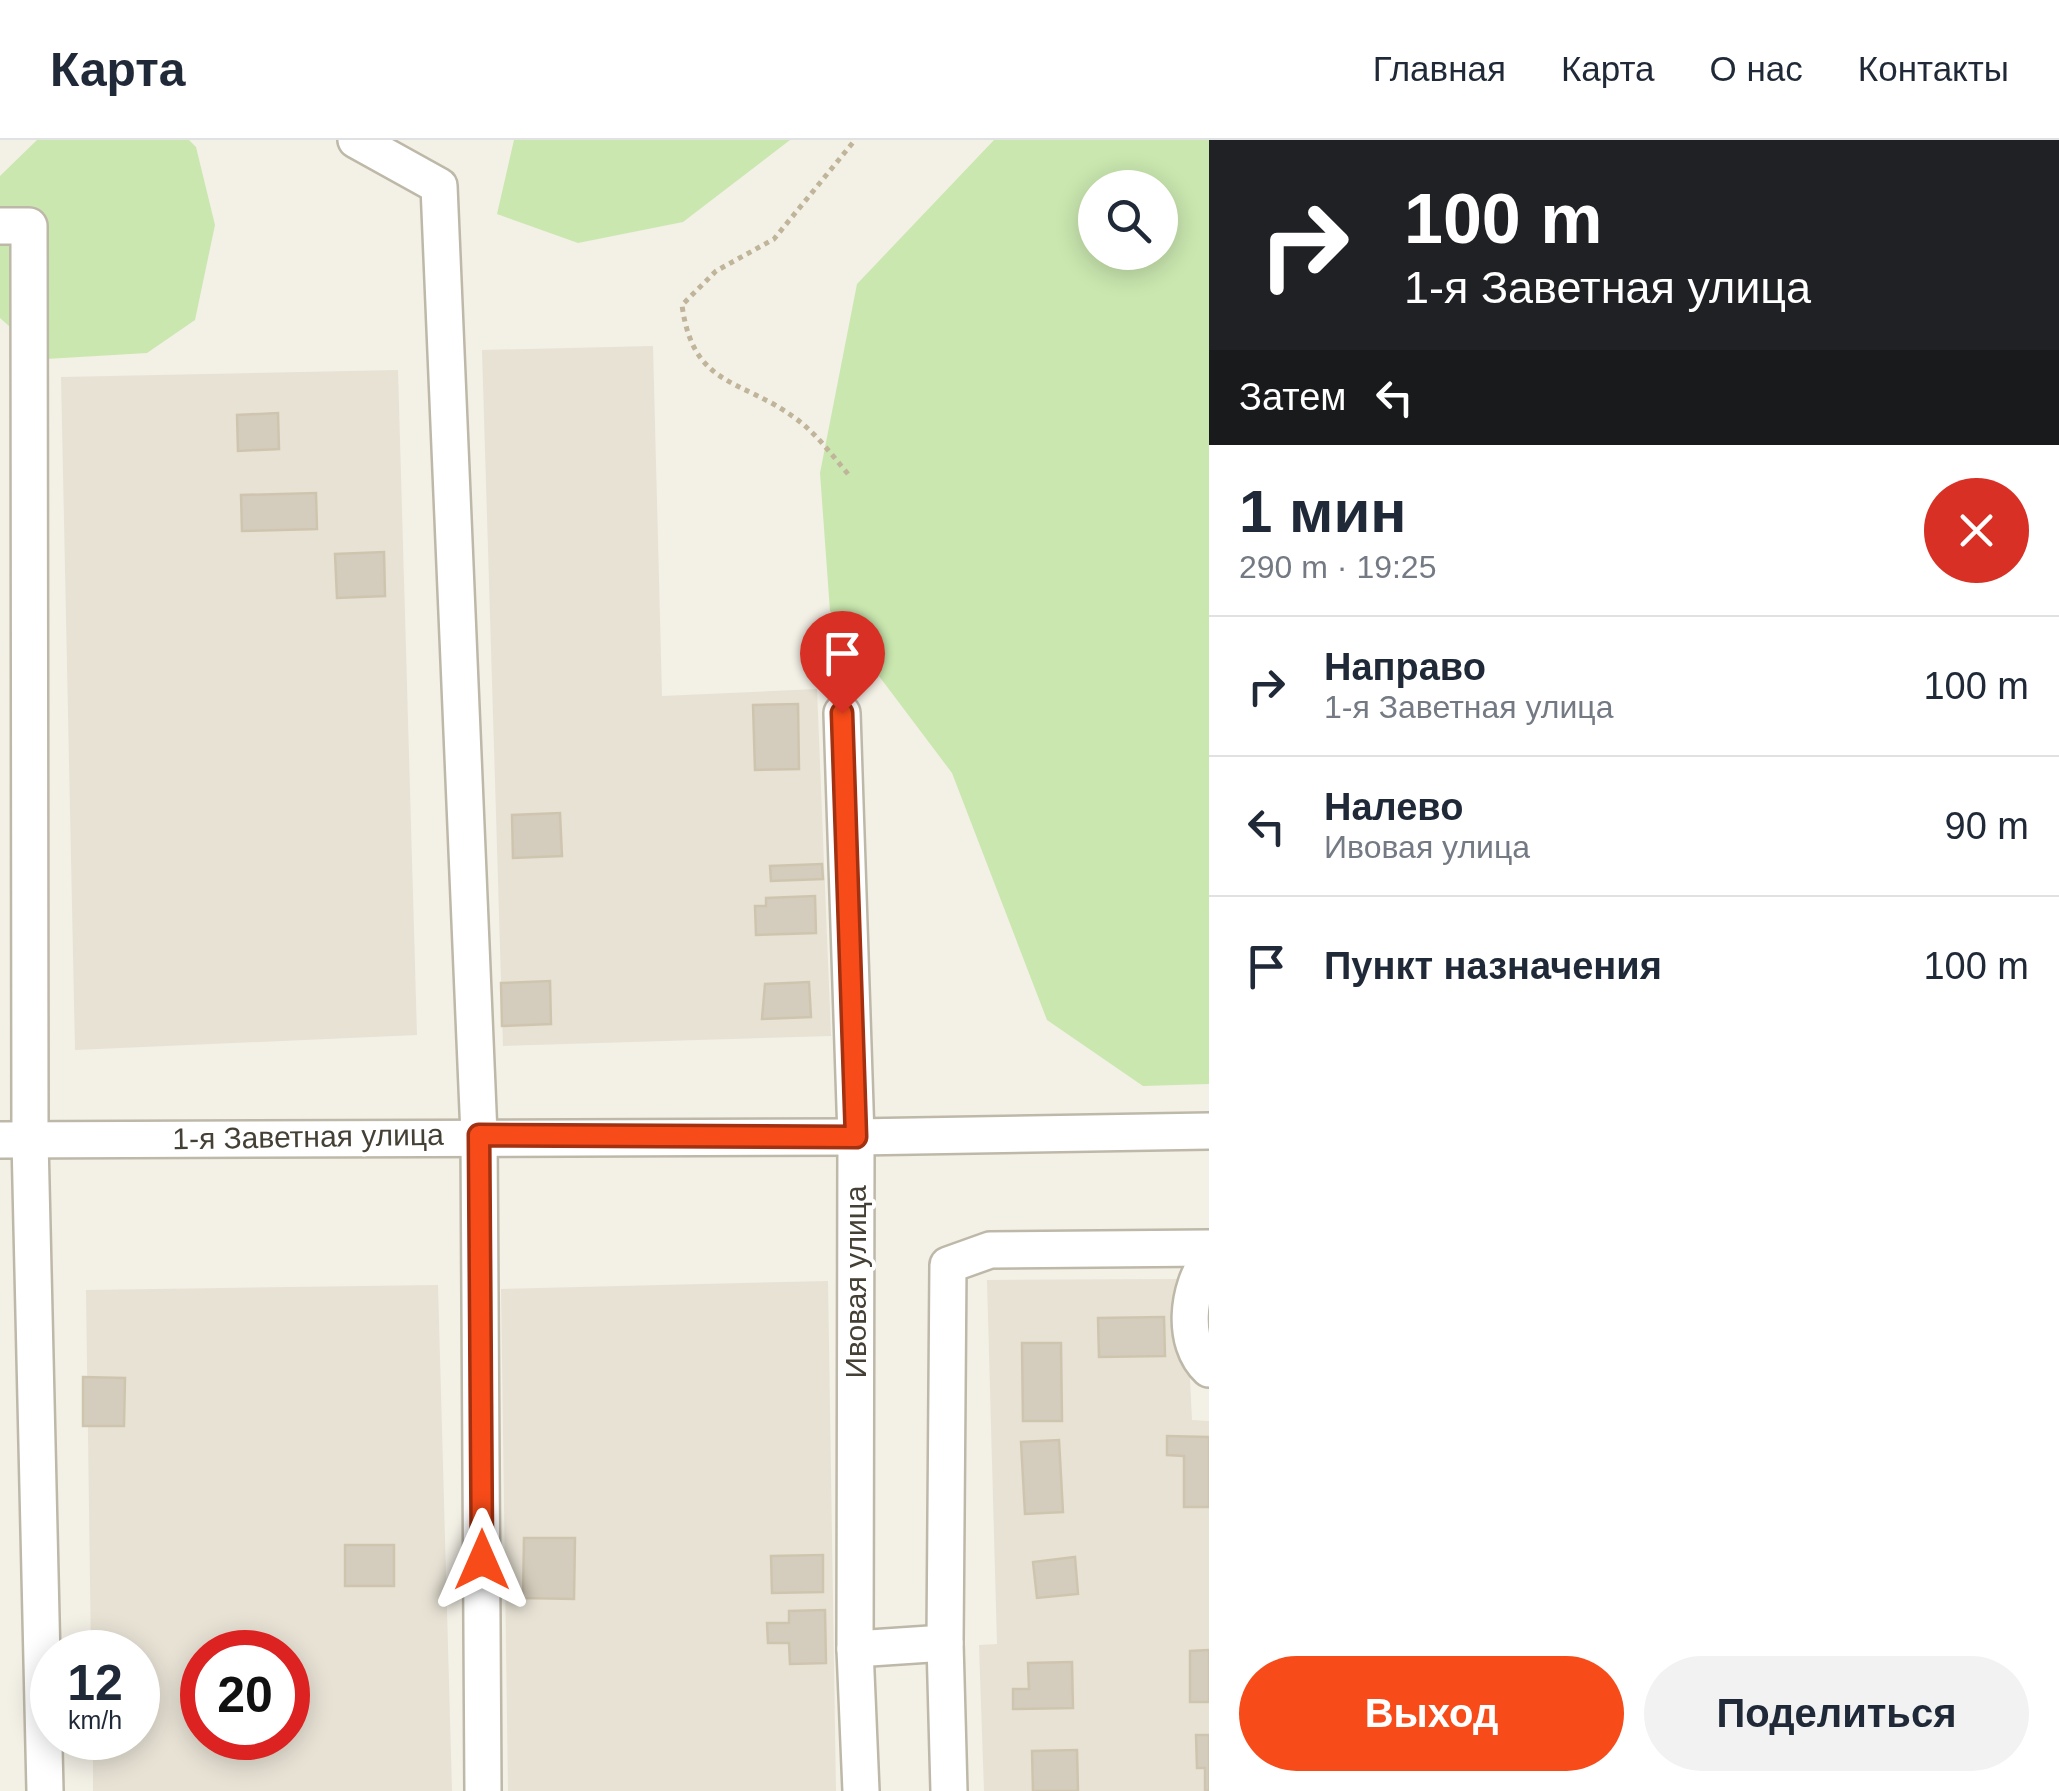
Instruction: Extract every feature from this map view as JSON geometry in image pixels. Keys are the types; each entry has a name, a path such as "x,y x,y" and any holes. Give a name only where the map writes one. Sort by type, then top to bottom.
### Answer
{"street":[{"path":"356,140 439,186 479,1135 483,1791"},
{"path":"0,226 29,226 15,1140 45,1791"},
{"name":"Ивовая улица","path":"842,713 856,1137 856,1649 862,1791"},
{"name":"1-я Заветная улица","path":"15,1140 479,1135 856,1137 1209,1131"},
{"path":"950,1791 945,1643 948,1265 990,1250 1209,1248"},
{"path":"1209,1259 1193,1296 1190,1326 1198,1355 1209,1369"},
{"path":"856,1649 945,1643"}],"path":[{"path":"848,474 816,435 794,418 709,369 686,333 682,305 716,272 774,239 855,140"}],"shaded area":[{"path":"653,346 662,696 817,689 831,1036 503,1046 482,350"},
{"path":"398,370 417,1035 75,1050 61,377"},
{"path":"1185,1279 1192,1420 1209,1421 1209,1791 984,1791 979,1645 997,1644 987,1280"},
{"path":"828,1281 836,1791 508,1791 501,1289"},
{"path":"438,1285 452,1791 93,1791 93,1760 160,1760 160,1630 91,1630 86,1290"}],"green space":[{"path":"37,140 189,140 196,147 215,225 195,320 147,353 46,359 0,318 0,176"},
{"path":"514,140 790,140 683,222 578,243 497,214"},
{"path":"994,140 1209,140 1209,1084 1143,1086 1047,1020 952,773 830,611 820,473 857,284"}],"building":[{"path":"278,413 279,449 238,451 237,415"},
{"path":"316,493 317,529 242,531 241,495"},
{"path":"384,552 385,596 337,598 335,554"},
{"path":"798,704 799,769 755,770 753,705"},
{"path":"560,813 562,856 513,858 512,815"},
{"path":"822,864 823,879 771,881 770,866"},
{"path":"815,896 816,933 756,935 755,906 766,906 766,898"},
{"path":"550,981 551,1024 502,1026 501,983"},
{"path":"809,982 811,1017 762,1019 765,984"},
{"path":"1164,1317 1165,1356 1099,1357 1098,1318"},
{"path":"1022,1343 1061,1343 1062,1421 1023,1421"},
{"path":"83,1377 125,1378 124,1426 83,1426"},
{"path":"1167,1436 1209,1437 1209,1507 1184,1507 1184,1456 1167,1455"},
{"path":"1059,1440 1063,1512 1025,1514 1021,1442"},
{"path":"524,1538 575,1538 574,1599 523,1598"},
{"path":"345,1545 394,1545 394,1586 345,1586"},
{"path":"823,1555 823,1592 772,1593 771,1556"},
{"path":"1075,1557 1078,1594 1037,1598 1033,1562"},
{"path":"825,1610 826,1663 790,1664 789,1643 768,1643 767,1623 789,1623 789,1611"},
{"path":"1209,1650 1209,1702 1190,1702 1190,1651"},
{"path":"1072,1662 1073,1708 1013,1709 1013,1689 1029,1689 1028,1663"},
{"path":"1196,1735 1209,1735 1209,1791 1205,1791 1205,1768 1197,1768"},
{"path":"1077,1750 1078,1791 1033,1791 1032,1751"}],"route":[{"path":"482,1560 479,1135 856,1137 842,713"}]}
